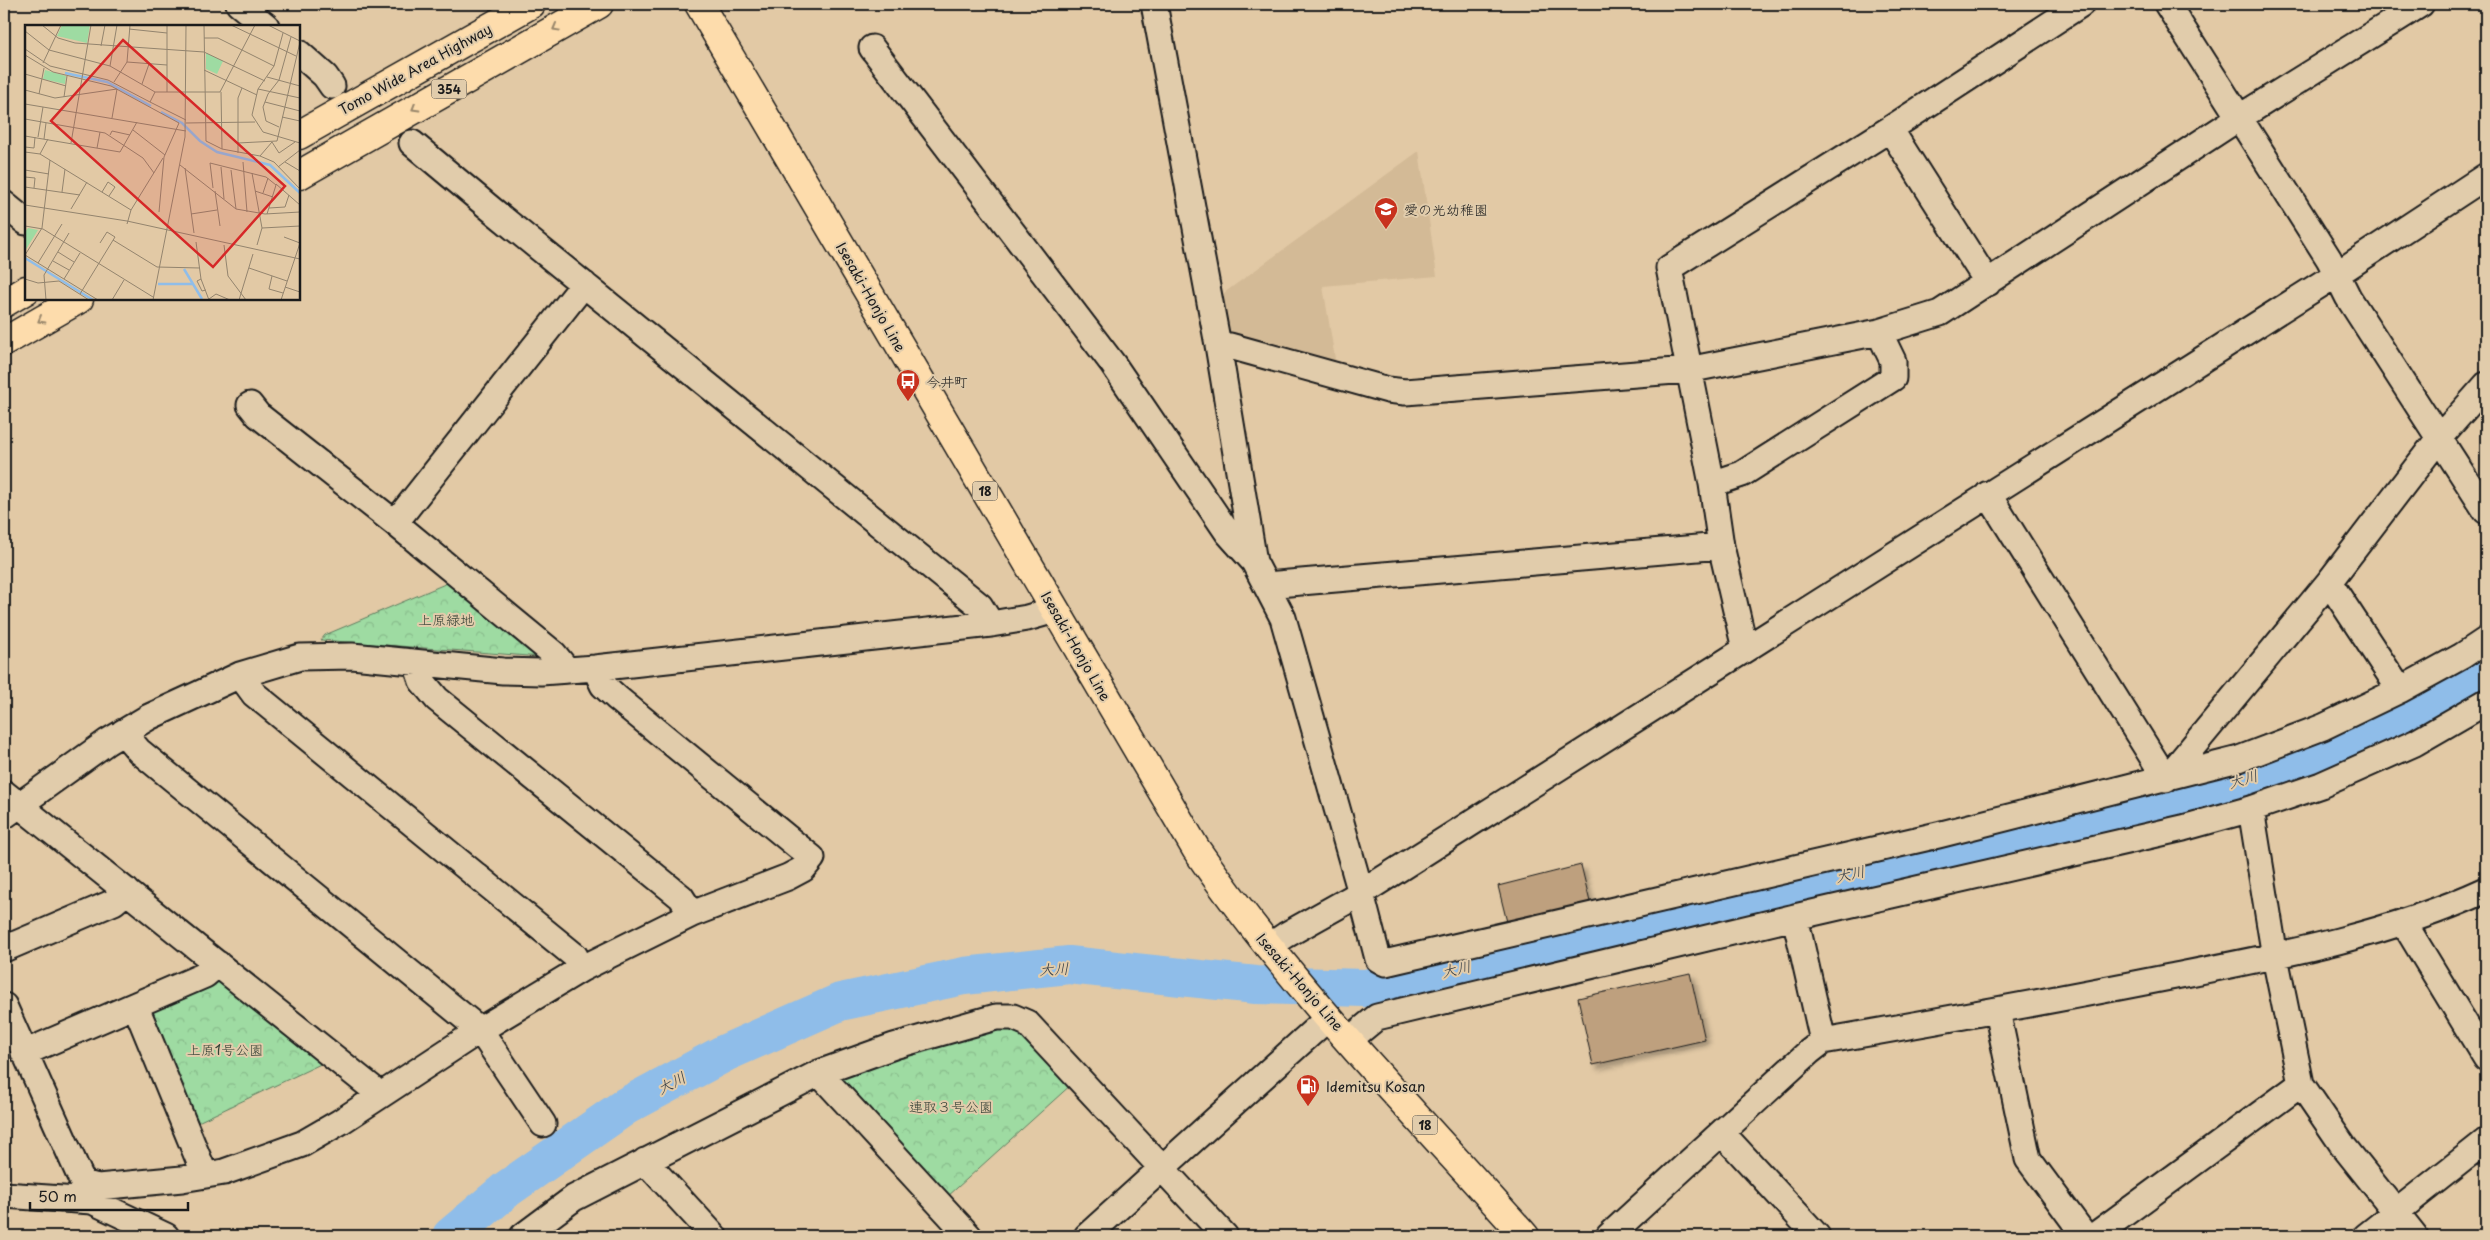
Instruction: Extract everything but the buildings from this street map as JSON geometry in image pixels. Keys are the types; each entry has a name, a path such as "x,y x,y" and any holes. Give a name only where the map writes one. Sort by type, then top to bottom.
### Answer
{"main road":[{"name":"Tomo Wide Area Highway","path":"300,134 531,4"},
{"name":"354","path":"300,174 599,4"},
{"name":"Isesaki-Honjo Line","path":"699,4 1196,849 1285,968 1525,1236"},
{"path":"4,303 25,291"},
{"path":"4,342 77,300"}],"street":[{"path":"238,4 265,25"},
{"path":"1154,4 1218,345 1254,562"},
{"path":"1745,649 1721,546 1712,484 1669,268 1890,129 2081,4"},
{"path":"2167,4 2240,117 2337,274 2348,296 2486,511"},
{"path":"1218,345 1230,346 1388,390 1405,392 1688,370 1879,332 1940,313 2240,117 2421,4"},
{"path":"872,48 1113,364 1228,534 1254,562 1283,618 1378,959 1385,962 1938,835 2166,779 2239,759 2323,727 2400,690 2462,656 2486,640"},
{"path":"300,54 325,76 332,86"},
{"path":"1890,129 1988,282"},
{"path":"412,143 980,606 991,624"},
{"path":"1268,947 1361,893 2337,274 2486,176"},
{"path":"4,204 25,221"},
{"path":"395,523 584,284"},
{"path":"1712,484 1742,474 1893,378 1893,361 1879,332"},
{"path":"2166,779 2329,582 2439,438 2486,385"},
{"path":"250,405 258,415 395,523 554,654 567,670"},
{"path":"1988,494 2166,779"},
{"path":"1266,585 1721,546"},
{"path":"2329,582 2400,690"},
{"path":"379,1096 371,1087 127,891 9,805 123,732 171,706 240,675 300,657 323,655 352,656 503,670 567,670 991,624 1027,618 1054,610"},
{"path":"416,663 422,681 437,699 681,897 692,914"},
{"path":"4,1195 95,1194 224,1172 302,1144 480,1030 581,969 692,914 788,877 803,869 812,858 617,698 603,685 595,668"},
{"path":"240,675 254,694 575,956 581,969"},
{"path":"1349,1040 1377,1017 1795,917 2183,828 2250,809 2321,785 2415,743 2486,702"},
{"path":"123,732 139,751 480,1030 543,1124"},
{"path":"2250,809 2275,957 2301,1084 2344,1147 2415,1236"},
{"path":"1609,1236 1809,1052 1824,1041 1997,1011 2275,957 2404,923 2486,890"},
{"path":"4,949 114,902 127,891"},
{"path":"1795,917 1824,1041"},
{"path":"2404,923 2486,1058"},
{"path":"24,1053 136,1007 205,975 218,964"},
{"path":"4,1006 83,1183 95,1194 166,1236"},
{"path":"136,1007 200,1158 204,1175"},
{"path":"1997,1011 2024,1150 2028,1160 2086,1236"},
{"path":"1087,1236 1162,1169 1327,1015"},
{"path":"523,1236 574,1198 819,1072 894,1046 996,1017 1013,1016 1027,1023 1225,1236"},
{"path":"819,1072 969,1236"},
{"path":"2094,1236 2301,1084"},
{"path":"1722,1132 1817,1236"},
{"path":"2366,1236 2398,1213 2486,1141"},
{"path":"645,1161 714,1236"}],"shaded area":[{"path":"1419,151 1437,276 1323,286 1336,365 1232,337 1225,329 1217,298"}],"green space":[{"name":"上原緑地","path":"452,581 541,657 321,640 325,635"},
{"name":"上原1号公園","path":"217,979 327,1061 198,1122 151,1017 157,1005"},
{"name":"連取３号公園","path":"1009,1026 1022,1028 1073,1083 947,1197 840,1081 846,1073"}],"waterway":[{"name":"大川","path":"451,1236 507,1189 626,1106 725,1053 840,1002 964,976 1069,965 1256,985 1365,988 1454,969 1734,897 1879,868 2079,824 2208,788 2305,760 2390,724 2486,666"}],"place":[{"name":"愛の光幼稚園","path":"1386,230"},
{"name":"今井町","path":"908,402"},
{"name":"Idemitsu Kosan","path":"1308,1107"}]}
